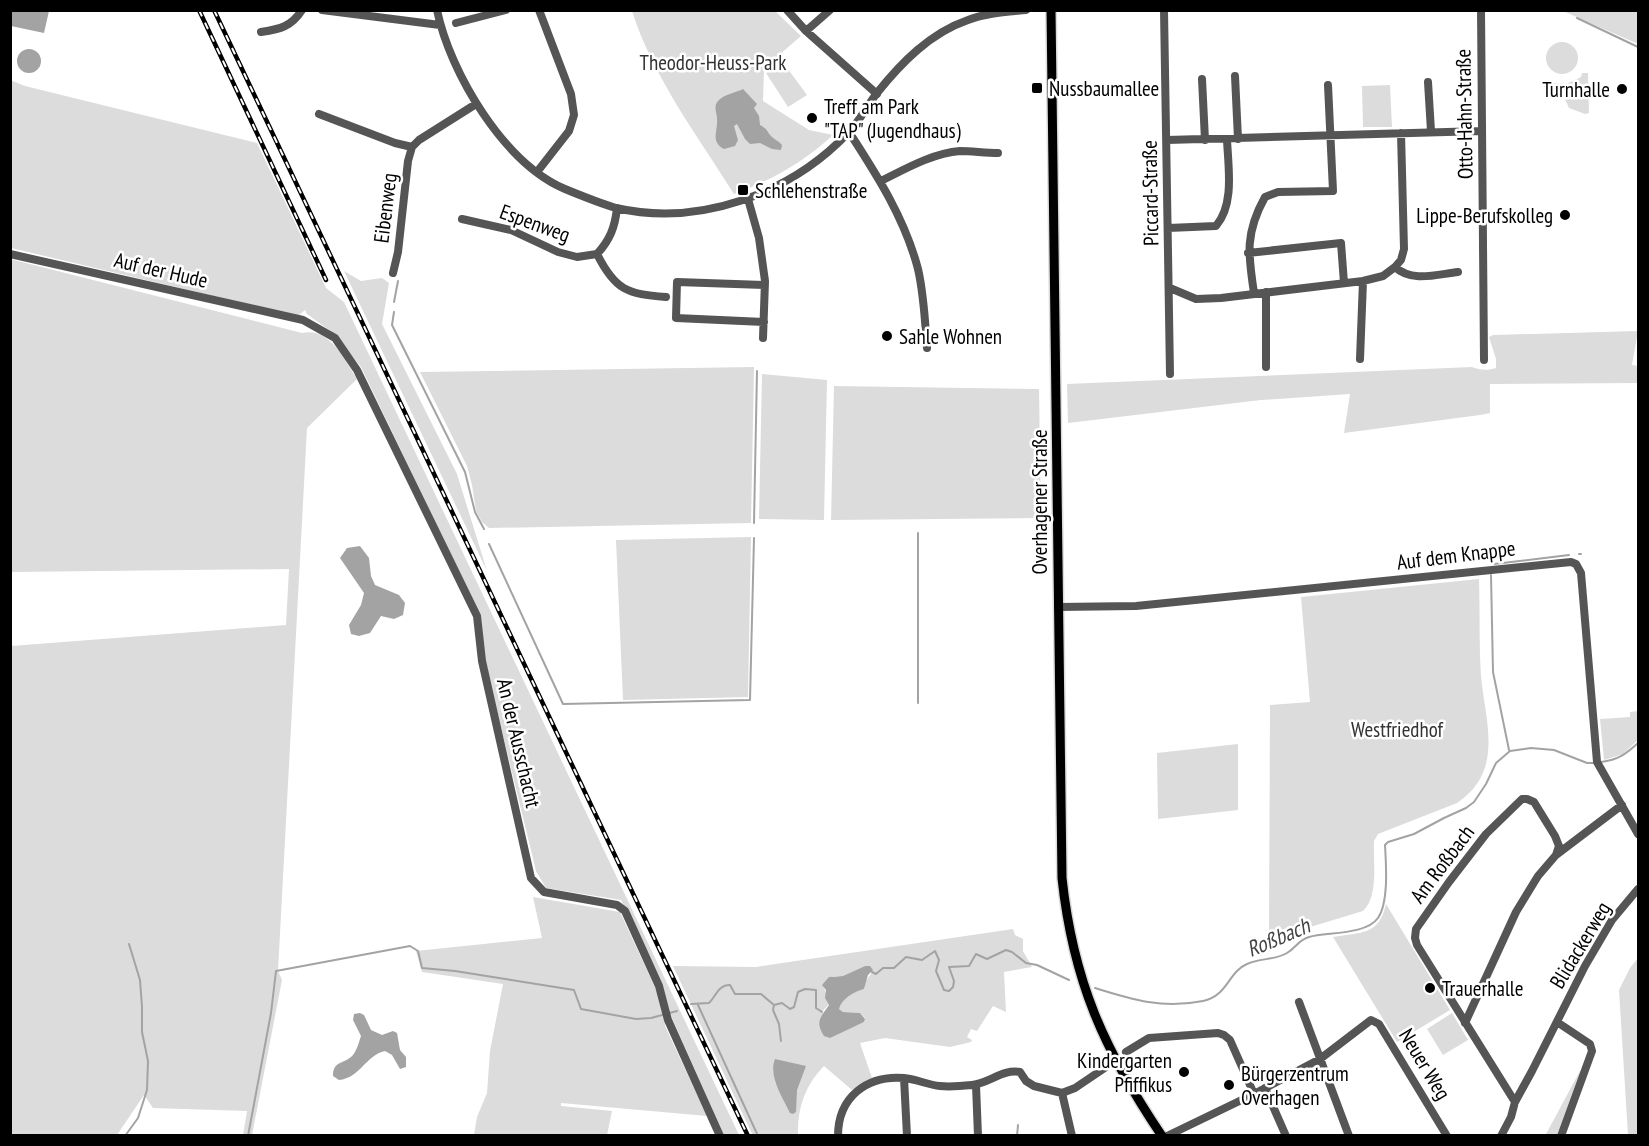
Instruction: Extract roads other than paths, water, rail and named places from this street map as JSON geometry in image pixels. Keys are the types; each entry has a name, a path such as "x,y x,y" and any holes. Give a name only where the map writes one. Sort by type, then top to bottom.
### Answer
{"main road":[{"name":"Overhagener Straße","path":"1051,10 1062,878 1071,940 1085,992 1114,1059 1162,1136"}],"street":[{"path":"261,32 284,29 295,22 302,10"},
{"path":"322,10 440,25"},
{"path":"436,10 460,77 476,104 517,155 558,186 617,208 647,212 692,212 748,199 783,183 818,161 849,132 877,94 913,54 951,27 986,15 1026,10"},
{"path":"456,23 506,10"},
{"path":"537,172 569,131 574,115 571,94 539,10"},
{"path":"787,10 806,31 877,94"},
{"path":"806,31 830,10"},
{"name":"Piccard-Straße","path":"1164,10 1170,374"},
{"name":"Otto-Hahn-Straße","path":"1481,10 1484,360"},
{"path":"1235,76 1238,139"},
{"path":"1202,79 1204,140"},
{"path":"1428,82 1431,131"},
{"path":"1254,293 1248,253 1249,238 1264,197 1278,192 1333,191 1328,85"},
{"name":"Eibenweg","path":"393,273 398,252 408,161 412,147 419,140 476,104"},
{"name":"Eibenweg","path":"319,114 395,143 412,147"},
{"path":"1167,140 1482,131"},
{"path":"849,132 881,181 901,222 918,269 927,348"},
{"path":"1170,288 1196,299 1221,298 1363,281 1383,276 1401,260 1404,249 1401,133"},
{"path":"1168,228 1216,226 1221,220 1228,187 1227,139"},
{"path":"881,181 915,164 945,154 959,151 998,153"},
{"path":"748,199 759,238 765,285 763,338"},
{"path":"617,208 616,224 609,241 597,254 606,272 622,288 640,295 666,297"},
{"name":"Espenweg","path":"462,219 511,230 558,252 577,257 597,254"},
{"path":"1248,253 1341,243 1344,283"},
{"name":"Auf der Hude","path":"10,254 303,320"},
{"path":"1395,267 1400,272 1414,277 1458,272"},
{"path":"1360,359 1363,281"},
{"path":"764,322 676,318 677,282 765,285"},
{"path":"1266,292 1266,367"},
{"name":"An der Ausschacht","path":"303,320 335,338 357,370 477,616 482,661 531,878 544,892 618,905 625,911 659,986 668,1020 720,1136"},
{"name":"Auf dem Knappe","path":"1058,607 1136,606 1184,602 1571,562 1576,564 1581,573 1597,762 1638,834"},
{"name":"Am Roßbach","path":"1515,1102 1417,945 1416,929 1486,834 1522,799 1534,802 1555,836 1559,846 1556,855"},
{"path":"1465,1023 1516,912 1534,881 1556,855 1622,805"},
{"name":"Blidackerweg","path":"1501,1136 1515,1102 1585,966 1612,920 1638,889"},
{"path":"1299,1002 1350,1136"},
{"name":"Neuer Weg","path":"1320,1059 1367,1022 1375,1021 1447,1136"},
{"name":"Blidackerweg","path":"1557,1022 1590,1044 1592,1051 1561,1136"},
{"path":"1126,1052 1149,1038 1218,1033 1230,1040 1254,1094"},
{"path":"838,1136 843,1107 857,1090 875,1081 904,1078 940,1086 976,1085 1010,1071 1020,1072 1026,1081 1034,1086 1062,1093 1075,1088 1112,1063 1114,1059"},
{"path":"1167,1136 1320,1059"},
{"path":"904,1078 907,1136"},
{"path":"976,1085 978,1136"},
{"path":"1265,1088 1286,1136"},
{"path":"1062,1093 1072,1136"}],"waterway":[{"path":"1577,18 1638,47"},
{"path":"394,302 398,281"},
{"path":"394,312 392,325 465,472 475,512 484,529"},
{"path":"754,523 757,371"},
{"path":"918,533 918,703"},
{"path":"489,544 563,704 750,700 754,538"},
{"path":"1494,564 1569,555"},
{"path":"1491,575 1493,672 1509,750"},
{"name":"Roßbach","path":"1601,762 1621,756 1638,743"},
{"name":"Roßbach","path":"1095,988 1161,1004 1188,1003 1211,998 1218,994 1236,972 1247,964 1283,955 1309,937 1356,930 1372,923 1378,918 1384,903 1385,845 1414,834 1474,802 1496,763 1510,751 1531,748 1554,750 1587,763 1594,763"},
{"path":"125,1136 138,1118 147,1090 148,1061 142,1032 140,980 129,944"},
{"path":"248,1136 271,1013 276,971 410,946 418,951 422,968 574,990 581,1009 636,1019 651,1018 677,1011"},
{"name":"Roßbach","path":"872,972 876,974 883,968 894,968 906,957 922,960 935,951 939,960 936,971 944,990 949,991 954,981 949,967 969,966 976,954 987,959 1006,950 1026,963 1037,965 1069,980"},
{"path":"691,1004 709,1003 720,988 730,985 735,994 761,994 774,1005 782,1003 790,1009 794,1007 798,992 805,989 816,990 816,1008 822,1012"},
{"path":"698,1005 758,1136"},
{"path":"774,1005 773,1010 779,1024 781,1041"},
{"path":"1017,1136 1018,1125"}],"railway":[{"path":"199,10 326,280"},
{"path":"214,10 748,1136"}],"place":[{"name":"Nussbaumallee","path":"1037,88"},
{"name":"Turnhalle","path":"1622,89"},
{"name":"Treff am Park \"TAP\" (Jugendhaus)","path":"812,118"},
{"name":"Schlehenstraße","path":"743,190"},
{"name":"Lippe-Berufskolleg","path":"1565,215"},
{"name":"Sahle Wohnen","path":"887,336"},
{"name":"Trauerhalle","path":"1430,988"},
{"name":"Kindergarten Pfiffikus","path":"1184,1072"},
{"name":"Bürgerzentrum Overhagen","path":"1229,1085"}],"park label":[{"name":"Theodor-Heuss-Park","path":"713,62"},
{"name":"Westfriedhof","path":"1397,729"}]}
